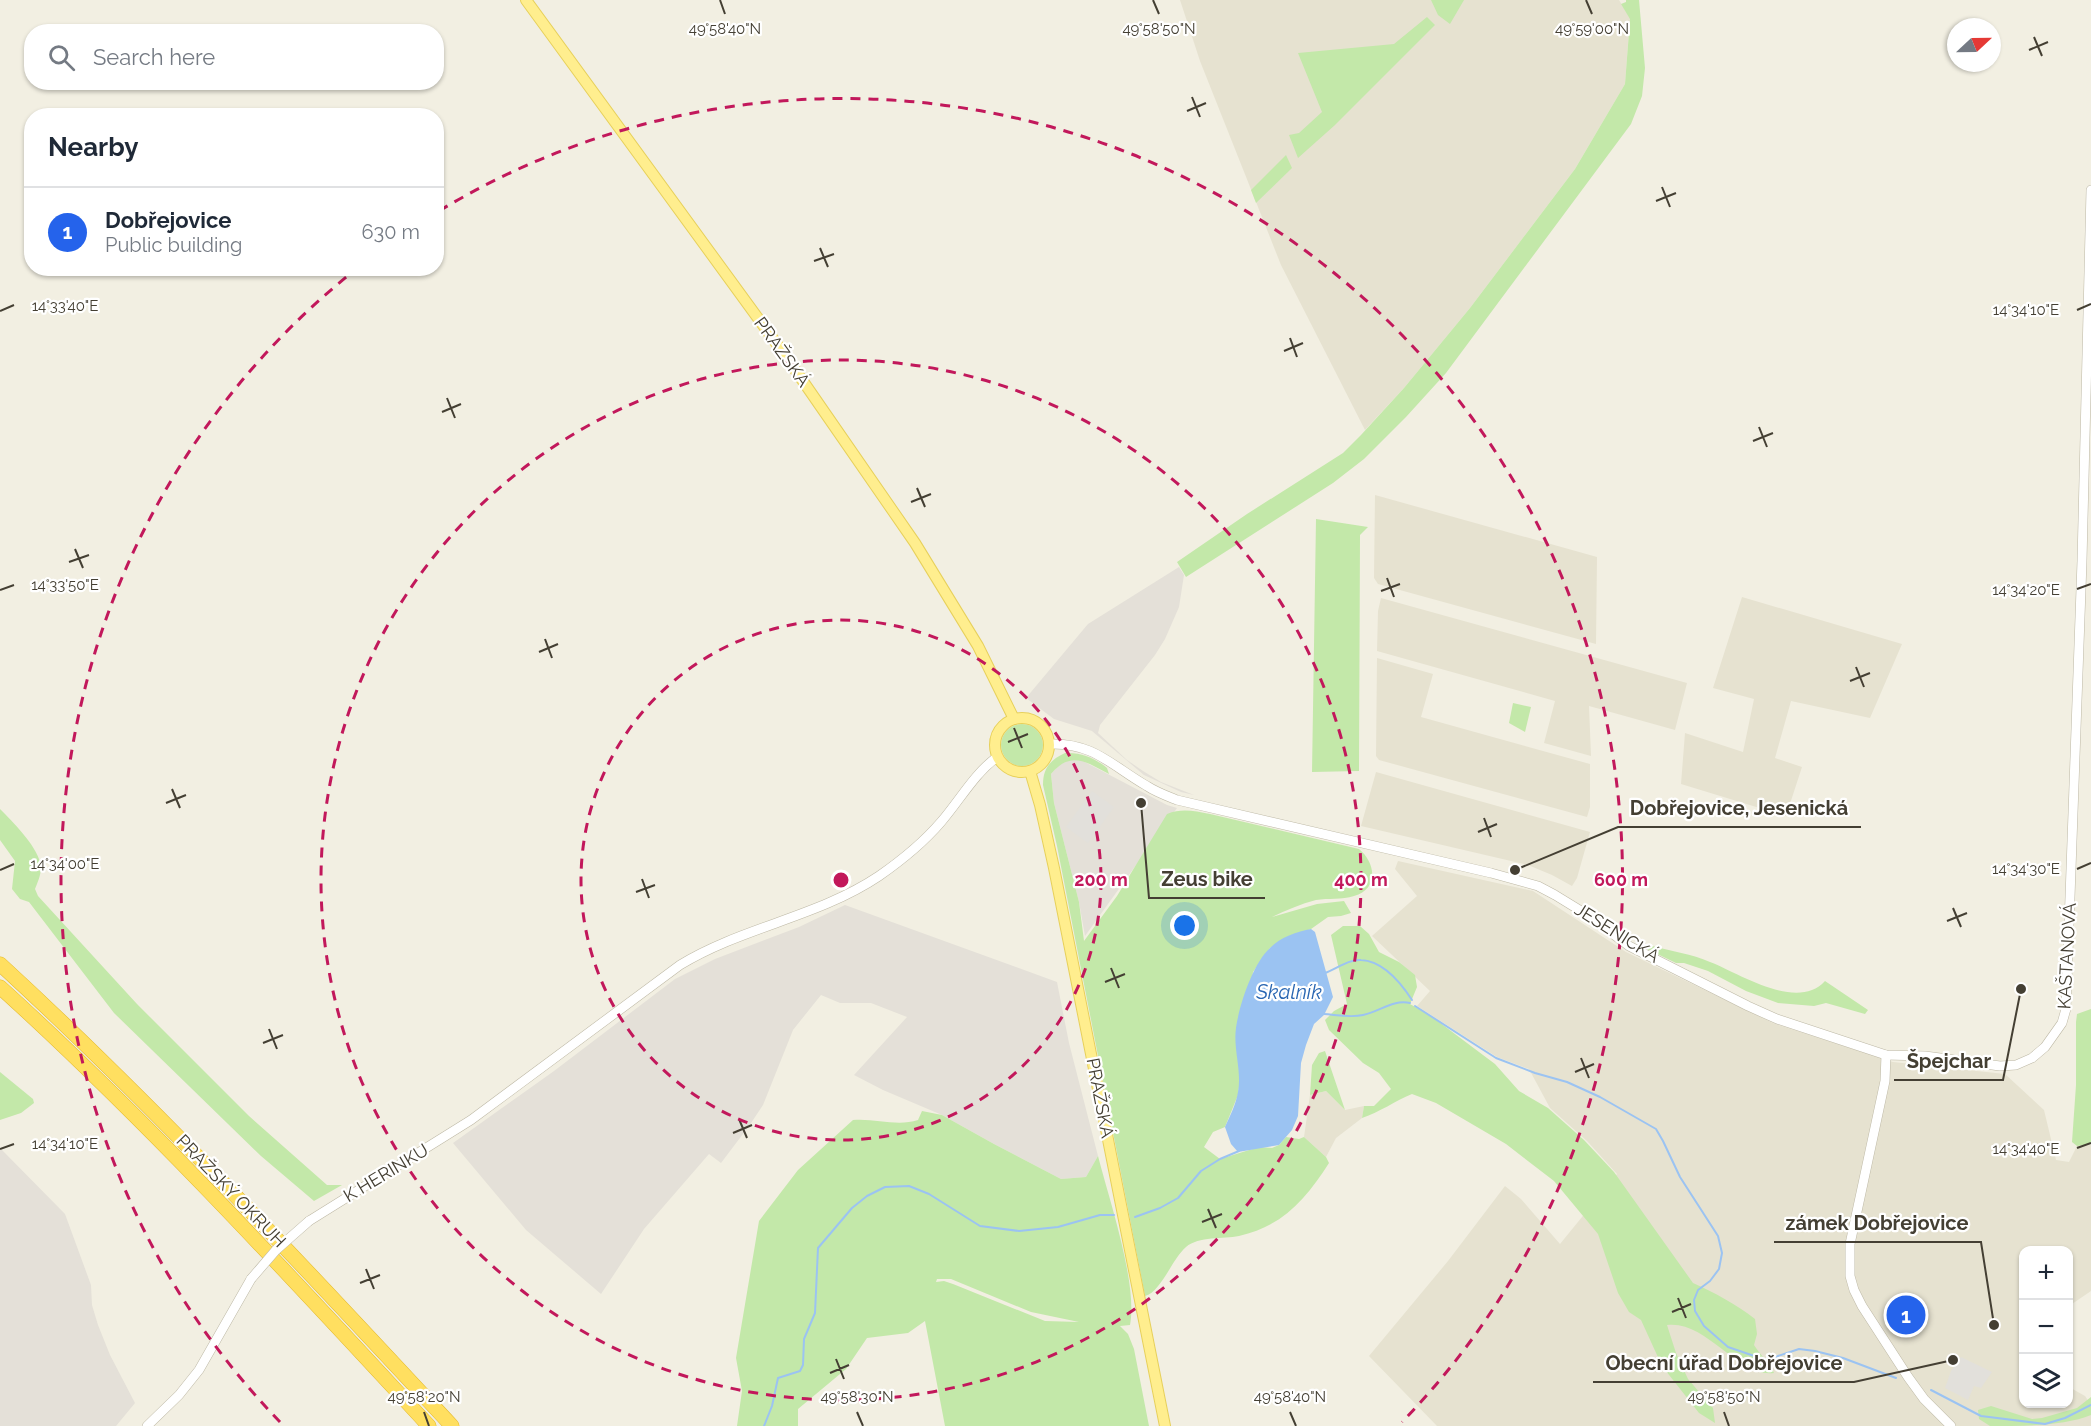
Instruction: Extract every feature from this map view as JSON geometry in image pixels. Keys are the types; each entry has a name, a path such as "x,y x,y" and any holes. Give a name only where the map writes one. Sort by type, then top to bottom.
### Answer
{"highway":[{"name":"PRAŽSKÝ OKRUH","path":"0,964 129,1086 228,1187 452,1426"},
{"name":"PRAŽSKÝ OKRUH","path":"0,987 135,1115 429,1426"}],"main road":[{"name":"PRAŽSKÁ","path":"526,0 787,358 915,543 978,646 1014,719"},
{"path":"1027,718 1036,722 1045,731 1049,744 1043,762 1029,771 1020,772 1003,765 997,757 994,744 1002,726 1014,719 1027,718"},
{"name":"PRAŽSKÁ","path":"1029,771 1040,805 1054,868 1165,1426"}],"street":[{"name":"KAŠTANOVÁ","path":"1886,1055 1925,1056 2000,1066 2016,1065 2032,1058 2045,1047 2062,1023 2066,1009 2078,686 2091,190"},
{"name":"JESENICKÁ","path":"1049,744 1068,744 1094,752 1148,787 1177,800 1538,886 1573,905 1629,946 1748,1006 1777,1019 1886,1055"},
{"name":"K HERINKU","path":"147,1426 199,1370 251,1279 276,1250 309,1221 471,1120 677,967 703,952 784,922 865,885 918,847 942,821 981,771 997,757"},
{"path":"1886,1055 1886,1081 1850,1244 1850,1275 1862,1306 1908,1377 1924,1399 1951,1426"}],"shaded area":[{"path":"1180,0 1619,0 1630,18 1625,84 1575,169 1470,308 1404,388 1365,430 1281,265 1200,61"},
{"path":"1375,495 1597,557 1596,644 1378,584 1374,578"},
{"path":"1179,567 1184,575 1179,607 1165,639 1100,725 1098,733 1127,760 1143,771 1161,782 1194,795 1181,792 1144,775 1092,731 1054,719 1026,698 1088,624"},
{"path":"1742,597 1902,644 1870,718 1791,701 1775,758 1802,767 1786,816 1681,784 1685,733 1743,752 1754,699 1713,688"},
{"path":"1381,598 1687,683 1675,730 1589,706 1591,756 1544,743 1555,701 1377,651 1378,611"},
{"path":"1377,658 1433,674 1421,717 1590,764 1590,807 1587,817 1379,760 1376,756"},
{"path":"1070,760 1081,760 1177,808 1085,936 1079,902 1054,803 1051,774 1060,764"},
{"path":"1376,772 1590,832 1577,878 1572,886 1528,865 1361,826"},
{"path":"1092,791 1114,807 1088,843 1066,827"},
{"path":"1398,861 1533,891 1626,952 1773,1023 1893,1062 2005,1074 2044,1110 2056,1160 2069,1162 2077,1146 2091,1144 2091,1291 2073,1303 2073,1246 2019,1246 2019,1408 2073,1408 2073,1389 2085,1396 2091,1405 2091,1426 1437,1426 1369,1356 1448,1261 1505,1186 1521,1199 1560,1244 1617,1174 1587,1141 1550,1108 1529,1069 1497,1057 1417,1006 1430,991 1372,936 1417,896 1395,869"},
{"path":"845,905 1057,982 1069,1043 1098,1156 1086,1177 1061,1179 942,1115 854,1075 907,1017 871,1003 840,1003 821,995 793,1030 763,1105 749,1126 721,1163 709,1154 644,1229 601,1294 526,1230 453,1143 554,1071 675,979 715,959 799,927"},
{"path":"1326,1091 1345,1110 1364,1106 1362,1118 1336,1138 1326,1157 1304,1137 1310,1095"},
{"path":"0,1148 65,1214 91,1285 92,1305 98,1325 110,1355 135,1403 116,1426 0,1426"},
{"path":"1961,1357 1992,1372 1981,1388 1974,1386 1968,1400 1945,1388 1951,1371"}],"green space":[{"path":"1431,0 1464,0 1450,24 1438,15"},
{"path":"1626,0 1639,0 1645,68 1642,96 1631,124 1446,373 1364,459 1333,483 1186,577 1177,562 1343,453 1404,388 1470,308 1575,169 1625,84 1630,19 1621,4"},
{"path":"1427,17 1435,25 1335,125 1298,158 1289,135 1299,133 1322,112 1298,53 1394,44"},
{"path":"1286,155 1292,168 1256,203 1251,190"},
{"path":"1316,519 1368,527 1360,535 1359,771 1312,772"},
{"path":"1513,703 1531,707 1525,732 1509,723"},
{"path":"1022,724 1037,730 1043,745 1037,760 1022,766 1007,760 1001,745 1007,730"},
{"path":"1065,753 1082,755 1098,761 1107,768 1109,774 1086,762 1072,760 1065,762 1051,774 1054,803 1079,902 1084,941 1117,896 1167,814 1172,812 1188,811 1210,814 1359,849 1369,861 1371,868 1371,882 1362,893 1345,898 1316,900 1272,917 1317,904 1344,901 1351,913 1328,917 1311,929 1290,936 1270,948 1253,972 1238,1095 1225,1127 1213,1132 1204,1147 1220,1159 1259,1147 1272,1148 1279,1145 1286,1137 1299,1139 1304,1137 1326,1157 1329,1163 1302,1199 1281,1218 1239,1236 1204,1239 1191,1243 1181,1252 1156,1288 1145,1296 1043,785 1048,765"},
{"path":"0,809 23,834 37,855 41,869 35,889 38,896 137,1004 249,1116 327,1185 342,1185 314,1201 261,1156 114,1013 29,902 20,899 12,889 15,861 0,840"},
{"path":"1343,926 1360,926 1369,934 1379,952 1399,962 1415,975 1417,987 1410,1004 1431,1016 1495,1064 1519,1091 1548,1108 1584,1140 1614,1172 1693,1283 1725,1299 1755,1319 1757,1334 1754,1345 1774,1373 1761,1372 1748,1367 1696,1331 1682,1326 1667,1325 1688,1379 1713,1408 1715,1423 1699,1413 1662,1366 1641,1320 1629,1312 1618,1293 1598,1234 1554,1181 1506,1144 1436,1103 1412,1094 1362,1118 1364,1106 1374,1106 1391,1089 1379,1073 1363,1063 1329,1030 1325,1020 1334,1011 1347,1004 1331,935"},
{"path":"1652,946 1703,959 1752,981 1784,992 1799,993 1813,990 1825,981 1868,1010 1865,1014 1826,1003 1814,1006 1778,1003 1746,991 1708,971 1684,963 1676,963 1647,949"},
{"path":"2091,1009 2091,1144 2077,1146 2072,1142 2076,1085 2076,1022 2077,1014"},
{"path":"1325,1051 1345,1110 1326,1091 1310,1095 1312,1065 1319,1053"},
{"path":"0,1072 33,1099 34,1103 21,1113 0,1120"},
{"path":"922,1111 942,1115 1061,1179 1086,1177 1098,1156 1121,1241 1130,1287 1130,1325 1120,1326 1128,1334 1134,1349 1149,1426 945,1426 925,1321 908,1333 867,1338 846,1369 798,1409 798,1426 737,1426 742,1391 736,1358 759,1221 798,1170 853,1120 902,1123 918,1120","holes":["937,1279 951,1279 1031,1312 1079,1322 1045,1321 953,1284 944,1281 936,1282"]},
{"path":"2091,1397 2091,1415 2080,1419 2042,1425 1990,1426 1979,1419 1978,1410 1991,1406 2032,1419 2042,1418 2077,1408"}],"water":[{"name":"Skalník","path":"1311,929 1315,932 1333,997 1324,1015 1314,1024 1306,1045 1301,1063 1298,1116 1292,1130 1279,1145 1238,1152 1231,1144 1225,1127 1238,1092 1239,1076 1235,1036 1244,997 1258,964 1270,948 1278,941 1300,931"}],"waterway":[{"path":"1325,973 1352,961 1369,961 1391,974 1412,1000"},
{"path":"1324,1014 1358,1016 1386,1006 1410,1003"},
{"path":"1415,1006 1496,1058 1567,1082 1600,1097 1656,1129 1680,1177 1718,1236 1722,1253 1719,1269 1710,1281 1698,1290 1694,1300 1695,1311 1704,1326 1728,1347 1766,1360 1799,1349 1815,1351 1843,1358 1896,1378"},
{"path":"1135,1217 1160,1208 1178,1198 1201,1171 1239,1151"},
{"path":"764,1426 772,1406 778,1378 800,1371 803,1365 804,1339 815,1313 818,1248 852,1208 867,1196 885,1187 909,1186 929,1194 980,1226 1019,1231 1058,1227 1100,1215 1114,1215"},
{"path":"1931,1390 1981,1416 2045,1424 2065,1418 2091,1405"}],"place":[{"name":"Zeus bike","path":"1141,803"},
{"name":"Dobřejovice, Jesenická","path":"1515,870"},
{"name":"Špejchar","path":"2021,989"},
{"name":"Dobřejovice","path":"1906,1315"},
{"name":"zámek Dobřejovice","path":"1994,1325"},
{"name":"Obecní úřad Dobřejovice","path":"1953,1360"}]}
